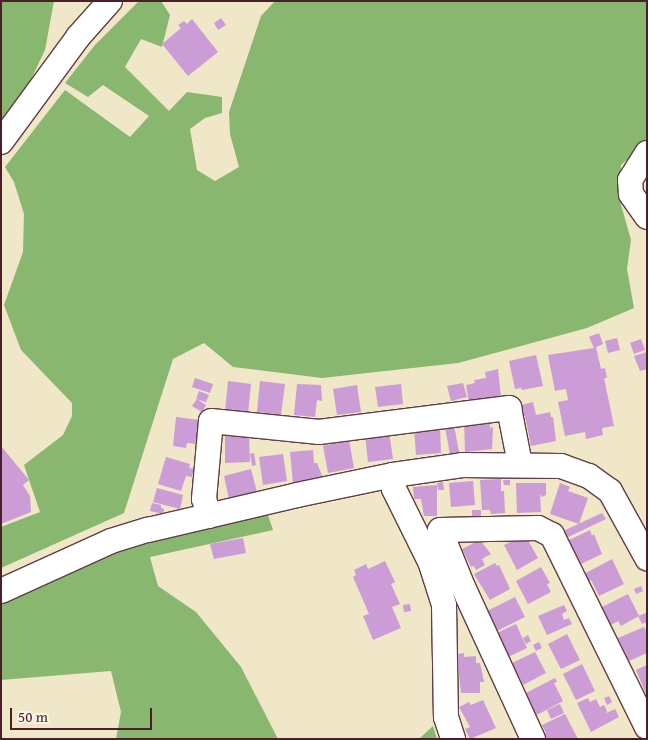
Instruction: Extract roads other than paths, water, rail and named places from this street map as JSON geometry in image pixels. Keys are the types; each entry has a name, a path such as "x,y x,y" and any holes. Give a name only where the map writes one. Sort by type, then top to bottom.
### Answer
{"street":[{"path":"1,142 78,37 110,1"},
{"path":"647,153 630,180 631,194 647,217"},
{"path":"209,516 204,499 211,421 320,432 509,408 520,464"},
{"path":"1,591 111,541 209,516 393,475 462,465 520,464 561,466 589,476 610,491 625,515 647,558"},
{"path":"393,475 394,489 430,564 444,605 446,717 453,739"},
{"path":"534,739 463,587 440,530 538,528 552,535 647,727"}]}
